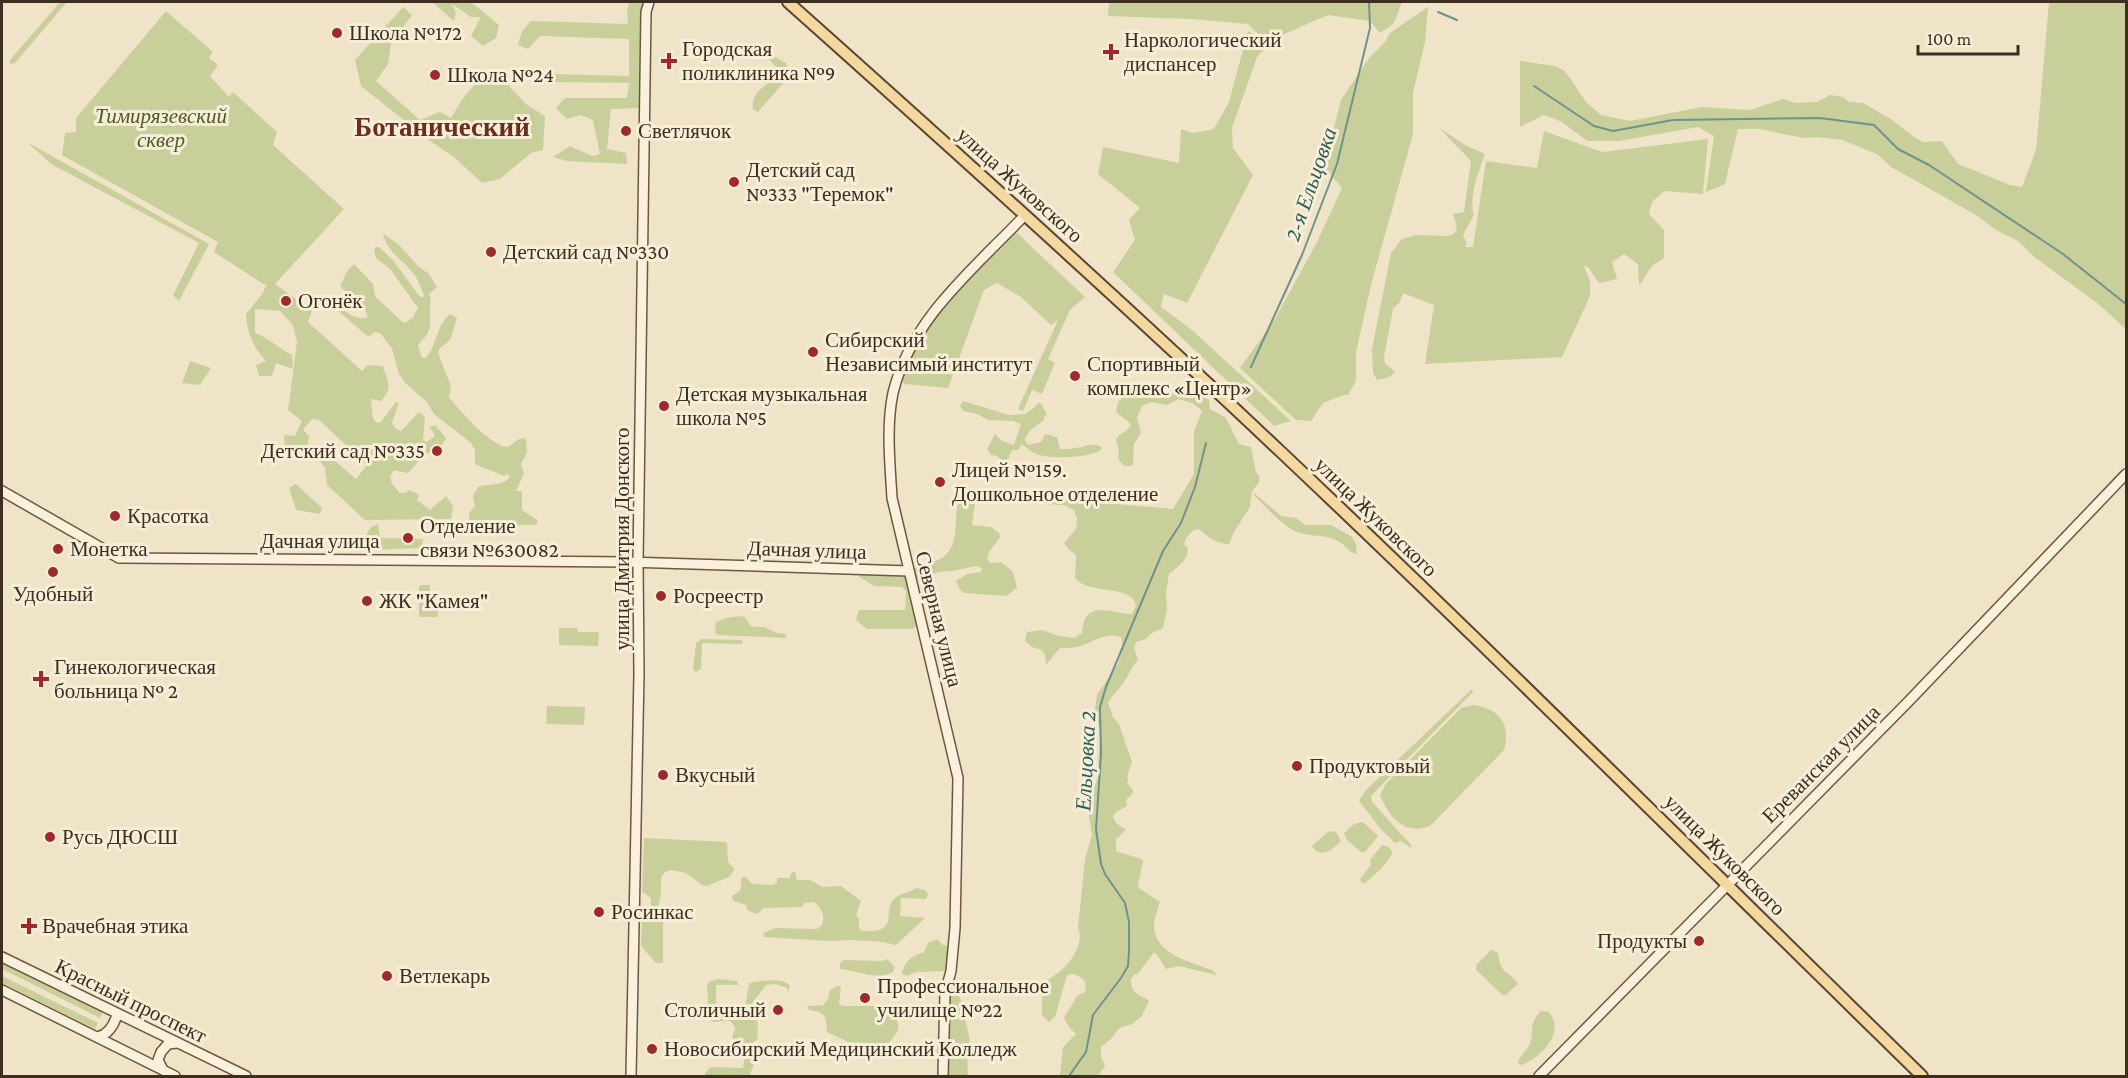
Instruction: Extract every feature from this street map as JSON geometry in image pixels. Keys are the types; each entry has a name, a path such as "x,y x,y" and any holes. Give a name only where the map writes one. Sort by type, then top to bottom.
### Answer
{"main road":[{"name":"улица Жуковского","path":"788,2 1025,215 1285,456 1728,885 1922,1077"}],"street":[{"name":"улица Дмитрия Донского","path":"631,1077 639,674 638,562 644,45 646,12 649,2"},
{"name":"Северная улица","path":"943,1077 945,993 951,971 955,928 958,778 892,498 890,420 893,393 915,338 931,315 1025,215"},
{"name":"Ереванская улица","path":"1539,1077 2127,474"},
{"name":"Дачная улица","path":"2,490 119,558 638,562 909,571"},
{"name":"Красный проспект","path":"2,957 246,1077"},
{"path":"2,990 175,1077"},
{"path":"98,1038 105,1035 117,1014"},
{"path":"163,1071 158,1060 161,1052 168,1044 177,1043"}],"green space":[{"path":"60,2 67,2 15,63 10,64 10,60"},
{"path":"432,2 471,2 499,25 496,38 483,46 471,36 481,17 471,17 452,4 456,13 454,21"},
{"path":"629,2 647,2 641,108 611,109 607,149 626,153 627,164 567,161 553,157 570,146 592,156 600,154 593,120 581,115 567,119 556,108 565,98 627,98 629,83 554,82 553,74 629,76 629,39 540,36 528,49 518,45 522,31 531,21 628,24"},
{"path":"1109,2 1402,2 1394,23 1380,33 1370,21 1328,15 1266,42 1248,24 1108,16"},
{"path":"2049,2 2126,2 2126,329 2097,303 2033,256 2018,241 1891,167 1877,154 1842,140 1803,138 1760,129 1738,129 1725,184 1706,192 1714,136 1698,127 1619,141 1587,141 1562,122 1544,115 1520,127 1520,61 1555,66 1565,71 1586,102 1601,115 1630,121 1702,107 1751,110 1782,99 1796,103 1817,102 1830,95 1843,97 1849,102 1863,103 1891,119 1923,142 1942,141 1958,164 2010,185 2022,187 2036,150"},
{"path":"403,7 412,15 391,44 388,64 376,81 420,120 440,112 451,118 463,98 486,72 498,74 527,105 545,116 543,150 531,153 500,179 482,183 454,157 430,141 361,86 355,60"},
{"path":"1428,7 1425,42 1413,93 1413,134 1371,285 1356,352 1356,381 1348,395 1323,403 1311,421 1296,420 1240,368 1275,319 1317,242 1342,188 1324,167 1341,100 1369,58 1385,42 1390,33"},
{"name":"Тимирязевский сквер","path":"166,11 213,52 209,58 218,65 210,76 229,97 233,92 277,132 273,145 344,209 275,284 312,311 308,322 362,371 368,365 383,366 388,384 387,392 381,401 371,399 373,419 377,423 381,422 395,403 399,402 392,423 395,428 401,431 419,412 425,417 423,440 427,442 435,436 430,427 435,425 446,438 441,446 422,457 408,473 394,470 390,476 392,484 400,493 409,490 419,495 417,500 430,510 446,496 453,506 451,519 365,520 327,485 325,468 314,453 314,443 356,479 367,465 319,420 312,419 303,430 309,436 306,454 294,455 285,449 284,435 295,436 302,421 288,410 297,342 293,325 280,311 255,309 255,333 292,355 293,369 276,363 272,376 259,376 256,365 266,361 254,345 249,333 246,314 267,284 265,285 214,252 218,242 62,155 65,133 76,132 76,118"},
{"path":"1248,31 1267,46 1257,57 1232,128 1233,148 1253,175 1187,303 1164,294 1161,307 1192,330 1291,421 1274,426 1113,272 1135,240 1129,220 1140,208 1098,174 1103,147 1179,163 1181,129 1193,133 1214,129 1229,102"},
{"path":"768,53 786,63 790,72 758,112 753,109 755,96 772,80 778,70 769,59"},
{"path":"1439,128 1467,146 1485,154 1473,192 1474,215 1463,235 1467,243 1465,247 1473,247 1486,161 1537,168 1544,131 1602,152 1708,139 1703,194 1664,191 1652,202 1649,214 1664,230 1664,258 1652,266 1639,286 1638,264 1624,254 1612,262 1617,279 1599,283 1588,267 1584,266 1590,281 1590,296 1562,357 1425,364 1434,305 1403,293 1400,302 1393,309 1384,357 1385,363 1395,372 1390,377 1377,380 1373,373 1372,349 1391,253 1402,239 1417,235 1447,236 1454,234 1457,227 1453,214 1464,212 1471,161"},
{"path":"27,142 209,244 179,301 173,295 199,243 51,164"},
{"path":"1014,232 1085,297 1070,310 1048,359 1055,363 1042,394 1032,390 1023,411 1018,409 1058,320 1051,325 1021,297 997,283 984,290 948,388 904,384 902,380 921,337 947,302"},
{"path":"383,233 429,274 437,287 429,294 431,299 430,328 418,345 422,358 426,358 430,353 445,319 450,314 457,318 450,340 439,349 438,353 451,386 449,397 476,427 493,441 508,447 519,439 526,438 527,453 521,464 524,474 516,491 522,491 522,510 537,520 538,523 535,525 484,526 469,520 469,513 475,506 473,496 478,487 499,484 510,477 508,474 504,476 475,464 475,450 471,443 434,414 427,402 405,383 399,374 392,349 381,334 375,332 369,336 366,335 328,302 327,298 356,317 368,317 357,302 357,295 346,293 340,286 348,270 354,264 373,284 375,296 401,321 405,323 413,317 418,308 390,269 376,258 374,250 376,247 392,259 421,298 424,296 416,277 391,251"},
{"path":"190,361 211,368 200,385 182,383"},
{"path":"1140,384 1160,392 1196,393 1209,400 1210,409 1226,418 1239,444 1251,447 1256,472 1260,477 1252,491 1250,507 1229,544 1212,540 1199,529 1194,530 1188,536 1184,544 1188,548 1186,557 1169,574 1166,593 1167,609 1163,628 1150,634 1146,639 1136,642 1134,648 1138,660 1108,703 1113,717 1119,724 1132,762 1127,783 1133,793 1126,800 1127,806 1116,812 1113,817 1116,823 1126,830 1116,839 1116,851 1143,861 1138,885 1160,902 1154,926 1161,944 1176,956 1214,971 1216,975 1179,966 1166,969 1154,952 1137,975 1135,974 1131,979 1134,991 1149,1001 1142,1016 1132,1024 1119,1028 1101,1047 1101,1057 1105,1066 1098,1076 1060,1076 1063,1047 1076,1034 1064,1018 1077,996 1085,992 1086,985 1074,974 1067,975 1055,1017 1049,1022 1042,1015 1043,993 1048,981 1071,959 1080,940 1078,928 1085,859 1092,835 1088,808 1099,775 1101,735 1095,709 1097,695 1118,664 1123,648 1121,637 1103,637 1072,648 1060,648 1046,665 1042,650 1032,647 1025,641 1027,632 1043,630 1055,635 1074,638 1082,633 1087,616 1093,612 1099,610 1132,614 1136,606 1127,594 1090,587 1075,578 1076,555 1064,543 1076,529 1077,519 1074,510 1064,505 1043,504 1036,497 1038,495 1173,509 1194,474 1194,431 1202,411 1192,403 1179,399 1167,405 1151,402 1142,406 1137,418 1141,433 1134,444 1133,464 1124,466 1118,459 1116,439 1131,424 1116,412 1118,402"},
{"path":"963,401 1009,415 1026,414 1040,402 1047,414 1044,420 1028,434 1025,440 1028,445 1041,442 1045,434 1057,437 1060,449 1095,445 1102,447 1101,450 1087,455 1049,457 1034,453 1022,444 1018,450 1012,450 1009,464 1006,466 997,456 991,455 987,449 995,434 1002,441 1014,445 1021,424 1013,421 988,420 977,414 963,411 960,406"},
{"path":"296,484 322,508 320,514 296,510 289,488"},
{"path":"1253,492 1281,516 1296,518 1305,525 1331,525 1342,531 1352,537 1356,544 1357,554 1333,539 1297,532 1280,521"},
{"path":"962,495 972,495 975,502 972,525 991,527 999,533 1000,537 989,552 987,559 991,563 1001,562 1013,572 1017,588 1006,596 965,593 960,590 956,581 967,574 981,572 982,568 976,566 938,572 921,581 914,574 913,571 916,568 940,559 949,551 955,537 957,509"},
{"path":"378,524 380,538 423,539 422,548 366,550 367,533 371,527"},
{"path":"867,574 906,577 919,624 912,629 867,629 856,620 859,610 905,610 906,591 902,587 874,586 858,576"},
{"path":"430,585 430,607 438,607 438,617 419,617 419,587"},
{"path":"740,616 745,617 754,627 764,627 777,633 787,634 785,638 715,633 716,622"},
{"path":"559,628 577,628 578,632 599,632 598,646 559,645"},
{"path":"702,639 741,640 743,642 742,644 702,643 701,669 696,672 693,669 696,643"},
{"path":"1472,689 1473,692 1371,796 1372,802 1411,845 1411,848 1401,841 1395,843 1359,801 1366,790"},
{"path":"1474,705 1491,710 1501,719 1506,733 1504,750 1430,826 1412,828 1405,826 1388,811 1380,795 1385,785 1461,708"},
{"path":"547,706 585,707 584,725 546,724"},
{"path":"1363,822 1378,836 1365,852 1361,852 1347,840 1344,833 1354,824"},
{"path":"1329,831 1336,832 1341,841 1327,852 1319,852 1312,846"},
{"path":"644,838 727,842 728,862 735,869 729,877 707,886 686,873 672,870 665,872 661,877 657,913 663,919 663,963 656,963 641,946 642,921 651,916 651,898 642,892"},
{"path":"1382,845 1389,847 1393,853 1382,868 1362,883 1360,879 1371,865 1370,860"},
{"path":"795,871 797,880 810,880 823,887 841,886 861,901 856,915 862,931 882,929 887,925 889,909 895,898 917,888 925,890 928,894 926,899 901,898 900,916 925,918 896,945 852,940 764,937 763,933 776,928 817,929 821,926 822,912 814,902 804,903 802,907 763,908 756,914 747,910 746,905 733,901 732,896 740,891 742,877 746,877 752,884 773,885 777,883 777,878 790,878 791,873"},
{"path":"937,939 943,945 950,946 950,962 946,971 916,972 907,976 902,974 909,960 924,952 928,943"},
{"path":"1491,950 1498,953 1503,969 1518,984 1506,995 1499,992 1476,970 1477,964"},
{"path":"887,959 894,966 894,971 888,974 875,975 840,969 840,963 844,960 882,961"},
{"path":"2,963 103,1012 100,1018 2,969"},
{"path":"2,976 98,1023 95,1029 2,983"},
{"path":"717,979 737,981 738,985 716,985 716,1006 730,1015 745,1008 749,983 776,980 790,985 788,992 787,988 775,984 766,985 750,1006 757,1017 758,1025 758,1038 752,1044 735,1041 732,1037 735,1029 732,1022 713,1022 709,1019 707,985"},
{"path":"837,986 841,987 839,1004 844,1006 891,1006 895,1008 898,1030 888,1044 848,1042 827,1032 824,1016 819,1012 809,1010 807,1006 823,1005 828,999 830,990"},
{"path":"955,995 960,997 970,1040 967,1050 968,1076 947,1076 950,997"},
{"path":"1541,1011 1549,1012 1554,1020 1553,1036 1537,1056 1522,1065 1519,1064 1518,1061 1530,1044 1534,1021"},
{"path":"745,1051 755,1051 749,1076 705,1076 711,1067 743,1068"}],"waterway":[{"name":"2-я Ельцовка","path":"1251,367 1302,255 1337,164 1370,28 1369,2"},
{"path":"1438,12 1457,20"},
{"path":"1534,86 1594,126 1613,131 1673,120 1820,118 1874,125 1898,149 1929,165 2063,254 2126,304"},
{"name":"Ельцовка 2","path":"1069,1076 1086,1052 1093,1015 1128,966 1129,922 1125,903 1105,874 1101,864 1096,829 1101,754 1100,707 1106,687 1163,551 1181,523 1195,487 1206,443"}],"place":[{"name":"Школа №172","path":"337,33"},
{"name":"Наркологический диспансер","path":"1111,52"},
{"name":"Городская поликлиника №9","path":"669,61"},
{"name":"Школа №24","path":"435,75"},
{"name":"Светлячок","path":"626,131"},
{"name":"Детский сад №333 \"Теремок\"","path":"734,182"},
{"name":"Детский сад №330","path":"491,252"},
{"name":"Огонёк","path":"286,301"},
{"name":"Сибирский Независимый институт","path":"813,352"},
{"name":"Спортивный комплекс «Центр»","path":"1075,376"},
{"name":"Детская музыкальная школа №5","path":"664,406"},
{"name":"Детский сад №335","path":"437,451"},
{"name":"Лицей №159. Дошкольное отделение","path":"940,482"},
{"name":"Красотка","path":"115,516"},
{"name":"Отделение связи №630082","path":"408,538"},
{"name":"Монетка","path":"58,549"},
{"name":"Удобный","path":"53,572"},
{"name":"Росреестр","path":"661,596"},
{"name":"ЖК \"Камея\"","path":"367,601"},
{"name":"Гинекологическая больница № 2","path":"41,679"},
{"name":"Продуктовый","path":"1297,766"},
{"name":"Вкусный","path":"663,775"},
{"name":"Русь ДЮСШ","path":"50,837"},
{"name":"Росинкас","path":"599,912"},
{"name":"Врачебная этика","path":"29,926"},
{"name":"Продукты","path":"1699,941"},
{"name":"Ветлекарь","path":"387,976"},
{"name":"Профессиональное училище №22","path":"865,998"},
{"name":"Столичный","path":"778,1010"},
{"name":"Новосибирский Медицинский Колледж","path":"652,1049"}],"district":[{"name":"Ботанический","path":"442,127"}]}
